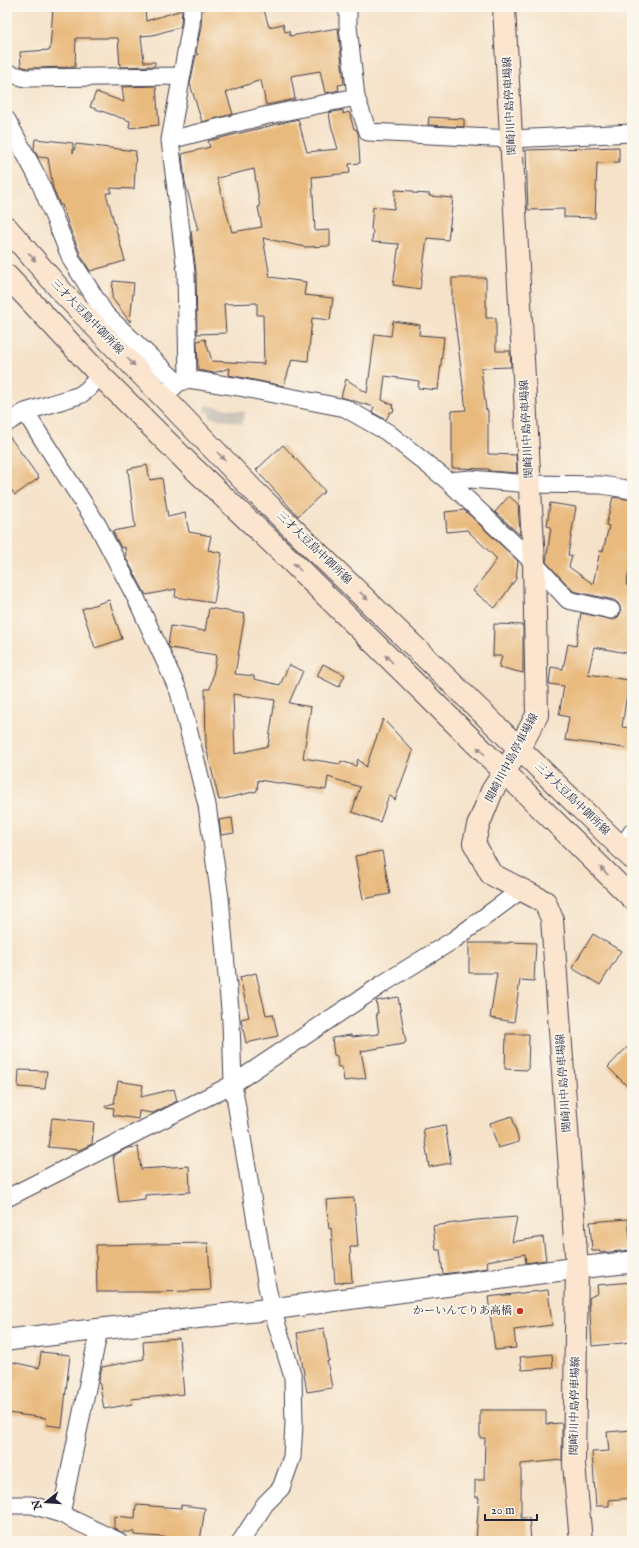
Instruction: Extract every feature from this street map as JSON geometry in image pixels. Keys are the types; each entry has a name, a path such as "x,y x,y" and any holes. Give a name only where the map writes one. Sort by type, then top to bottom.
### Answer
{"main road":[{"name":"関崎川中島停車場線","path":"504,7 534,563 537,715 519,749 492,791 478,826 474,843 491,874 545,902 552,918 577,1268 574,1464 581,1541"},
{"name":"三才大豆島中御所線","path":"7,228 64,294 177,386 252,489 519,749 629,846"},
{"path":"7,276 100,375 189,464 288,558 504,774 632,898"}],"street":[{"path":"177,386 186,272 170,140 191,25 192,7"},
{"path":"348,7 348,26 356,97 368,132 512,139 632,133"},
{"path":"7,73 26,78 181,76"},
{"path":"170,140 264,116 356,97"},
{"path":"7,120 38,178 72,261 106,315 177,386 239,387 345,408 387,432 448,481 534,563 568,600 611,610"},
{"path":"7,423 25,412 80,394 88,389 100,375"},
{"path":"25,412 97,524 136,598 179,692 207,805 222,921 231,1021 232,1084 267,1287 272,1309 293,1377 294,1424 292,1457 281,1488 265,1504 241,1541"},
{"path":"448,481 472,479 530,484 602,484 632,490"},
{"path":"7,1198 232,1084 384,983 455,939 521,890"},
{"path":"7,1340 272,1309 632,1262"},
{"path":"61,1514 99,1330"},
{"path":"13,1505 32,1505 61,1514 118,1541"}],"shaded area":[{"path":"205,405 245,412 242,424 210,417 210,413 204,411"}],"building":[{"path":"53,7 145,7 146,21 182,10 181,24 180,27 153,35 141,36 144,62 155,62 155,66 120,67 118,38 76,38 75,67 27,68 21,66 20,52 50,50"},
{"path":"202,7 263,7 269,27 283,24 285,32 289,31 290,36 338,28 344,84 338,85 339,90 325,93 320,71 291,76 295,99 266,105 261,80 226,92 233,114 202,122 190,84 196,55 198,55 196,51 201,27"},
{"path":"156,86 159,125 129,128 130,121 90,107 96,92 124,102 122,87"},
{"path":"343,110 343,114 349,112 354,129 356,129 358,133 360,163 349,164 350,173 312,177 315,231 330,230 330,246 305,247 263,238 270,277 306,282 304,295 333,298 330,320 312,318 308,361 292,359 284,386 229,375 230,368 213,373 198,370 197,341 205,339 212,361 264,364 263,315 257,315 257,303 224,304 226,333 197,334 196,272 191,231 198,230 185,182 182,154 210,147 208,141 298,119 307,152 338,149 329,113","holes":["254,169 260,207 258,207 262,227 232,232 217,178"]},
{"path":"429,117 464,119 464,127 428,125"},
{"path":"35,139 73,143 73,153 76,144 136,151 134,189 111,188 111,193 106,193 125,261 90,271 81,256 62,205 60,205 53,188 48,158 38,157 34,149"},
{"path":"619,147 619,162 597,163 595,218 564,217 564,209 528,210 526,150"},
{"path":"395,190 412,191 412,193 430,194 429,196 453,198 448,240 427,238 420,289 393,285 399,244 372,242 373,231 371,229 373,207 394,209"},
{"path":"452,278 486,278 486,318 496,318 496,351 510,351 511,367 481,368 486,410 488,410 488,454 516,455 517,473 489,471 489,469 452,468 452,411 466,410 452,304"},
{"path":"113,281 134,283 130,322 112,298"},
{"path":"393,321 420,325 419,335 444,337 438,390 418,388 419,381 385,376 382,400 393,405 392,408 394,409 393,412 390,412 386,420 372,412 374,407 341,397 346,379 367,393 375,334 391,336"},
{"path":"7,433 39,478 15,495 7,484"},
{"path":"283,445 325,491 298,516 256,470"},
{"path":"147,465 150,480 162,478 168,517 185,513 189,532 211,536 208,550 222,553 214,603 175,597 176,589 146,595 126,558 125,547 121,548 114,534 113,531 135,527 128,469"},
{"path":"509,496 518,504 520,535 495,512"},
{"path":"613,497 632,500 632,514 628,532 632,533 632,558 626,585 632,586 632,654 594,647 588,674 629,680 622,727 632,728 632,749 565,740 569,717 559,715 564,686 549,684 551,667 563,669 568,644 576,646 581,613 614,620 621,612 618,603 614,600 573,591 546,562 551,527 547,526 550,503 576,507 568,555 572,556 569,567 593,584 600,551 603,551 609,526 606,525"},
{"path":"464,510 518,561 516,579 495,608 473,591 497,559 467,530 447,532 445,512"},
{"path":"109,600 122,639 95,648 82,609"},
{"path":"209,608 245,614 235,674 254,676 254,679 280,685 289,665 303,671 289,703 311,707 303,758 340,764 341,761 356,766 358,759 366,767 383,719 413,751 395,800 389,795 380,822 352,812 360,787 328,777 326,790 258,780 257,791 219,800 206,747 205,689 210,689 217,655 170,648 168,645 171,626 205,631","holes":["233,694 275,700 268,746 235,754"]},
{"path":"494,624 523,625 523,673 499,667 502,656 493,656"},
{"path":"323,664 345,675 339,687 317,676"},
{"path":"232,818 234,833 221,835 219,820"},
{"path":"382,851 390,894 363,899 355,856"},
{"path":"593,934 621,951 600,985 572,968"},
{"path":"469,943 536,943 534,981 520,980 514,1022 490,1018 497,973 469,973"},
{"path":"256,973 266,1015 273,1014 278,1036 246,1043 241,1019 249,1017 240,977"},
{"path":"398,997 406,1042 404,1044 361,1051 366,1078 344,1081 342,1067 338,1067 337,1056 334,1055 332,1038 351,1035 352,1037 379,1034 376,1001"},
{"path":"506,1034 529,1034 528,1070 505,1069"},
{"path":"632,1042 632,1091 608,1067"},
{"path":"19,1070 47,1071 45,1089 18,1087"},
{"path":"118,1081 143,1085 141,1097 174,1089 177,1101 153,1113 139,1111 138,1119 113,1115 114,1108 105,1106 114,1103"},
{"path":"512,1116 519,1142 498,1148 490,1123"},
{"path":"52,1118 94,1122 92,1144 79,1150 48,1147"},
{"path":"445,1125 451,1163 429,1167 423,1129"},
{"path":"138,1147 141,1169 189,1166 190,1192 145,1195 145,1199 119,1202 113,1156 127,1148"},
{"path":"354,1198 358,1247 350,1247 352,1282 335,1283 331,1228 329,1229 326,1200"},
{"path":"517,1217 512,1242 543,1237 546,1260 526,1263 525,1254 487,1261 488,1268 443,1274 440,1250 436,1250 433,1226 476,1220"},
{"path":"628,1219 631,1250 600,1253 600,1251 592,1251 590,1222"},
{"path":"208,1243 211,1290 97,1292 96,1245"},
{"path":"632,1282 632,1342 592,1346 589,1298 598,1293 597,1285"},
{"name":"かーいんてりあ高橋","path":"548,1290 552,1325 514,1330 516,1348 495,1350 488,1297"},
{"path":"324,1328 329,1361 327,1361 332,1388 307,1392 297,1333"},
{"path":"179,1338 184,1394 131,1399 132,1404 104,1409 99,1380 102,1367 144,1359 143,1341"},
{"path":"41,1352 70,1355 62,1427 47,1425 46,1418 7,1413 7,1361 39,1368"},
{"path":"552,1354 553,1368 522,1370 520,1357"},
{"path":"480,1410 546,1410 546,1424 562,1423 562,1460 521,1464 521,1518 529,1518 531,1541 476,1541 479,1497 475,1497 475,1480 484,1480 485,1438 480,1438"},
{"path":"632,1430 632,1498 609,1500 609,1506 596,1506 592,1452 609,1451 607,1432"},
{"path":"136,1505 181,1508 181,1505 205,1508 200,1541 176,1541 176,1538 134,1535 134,1532 121,1532 114,1528 114,1516 135,1518"}],"place":[{"name":"かーいんてりあ高橋","path":"520,1311"}]}
